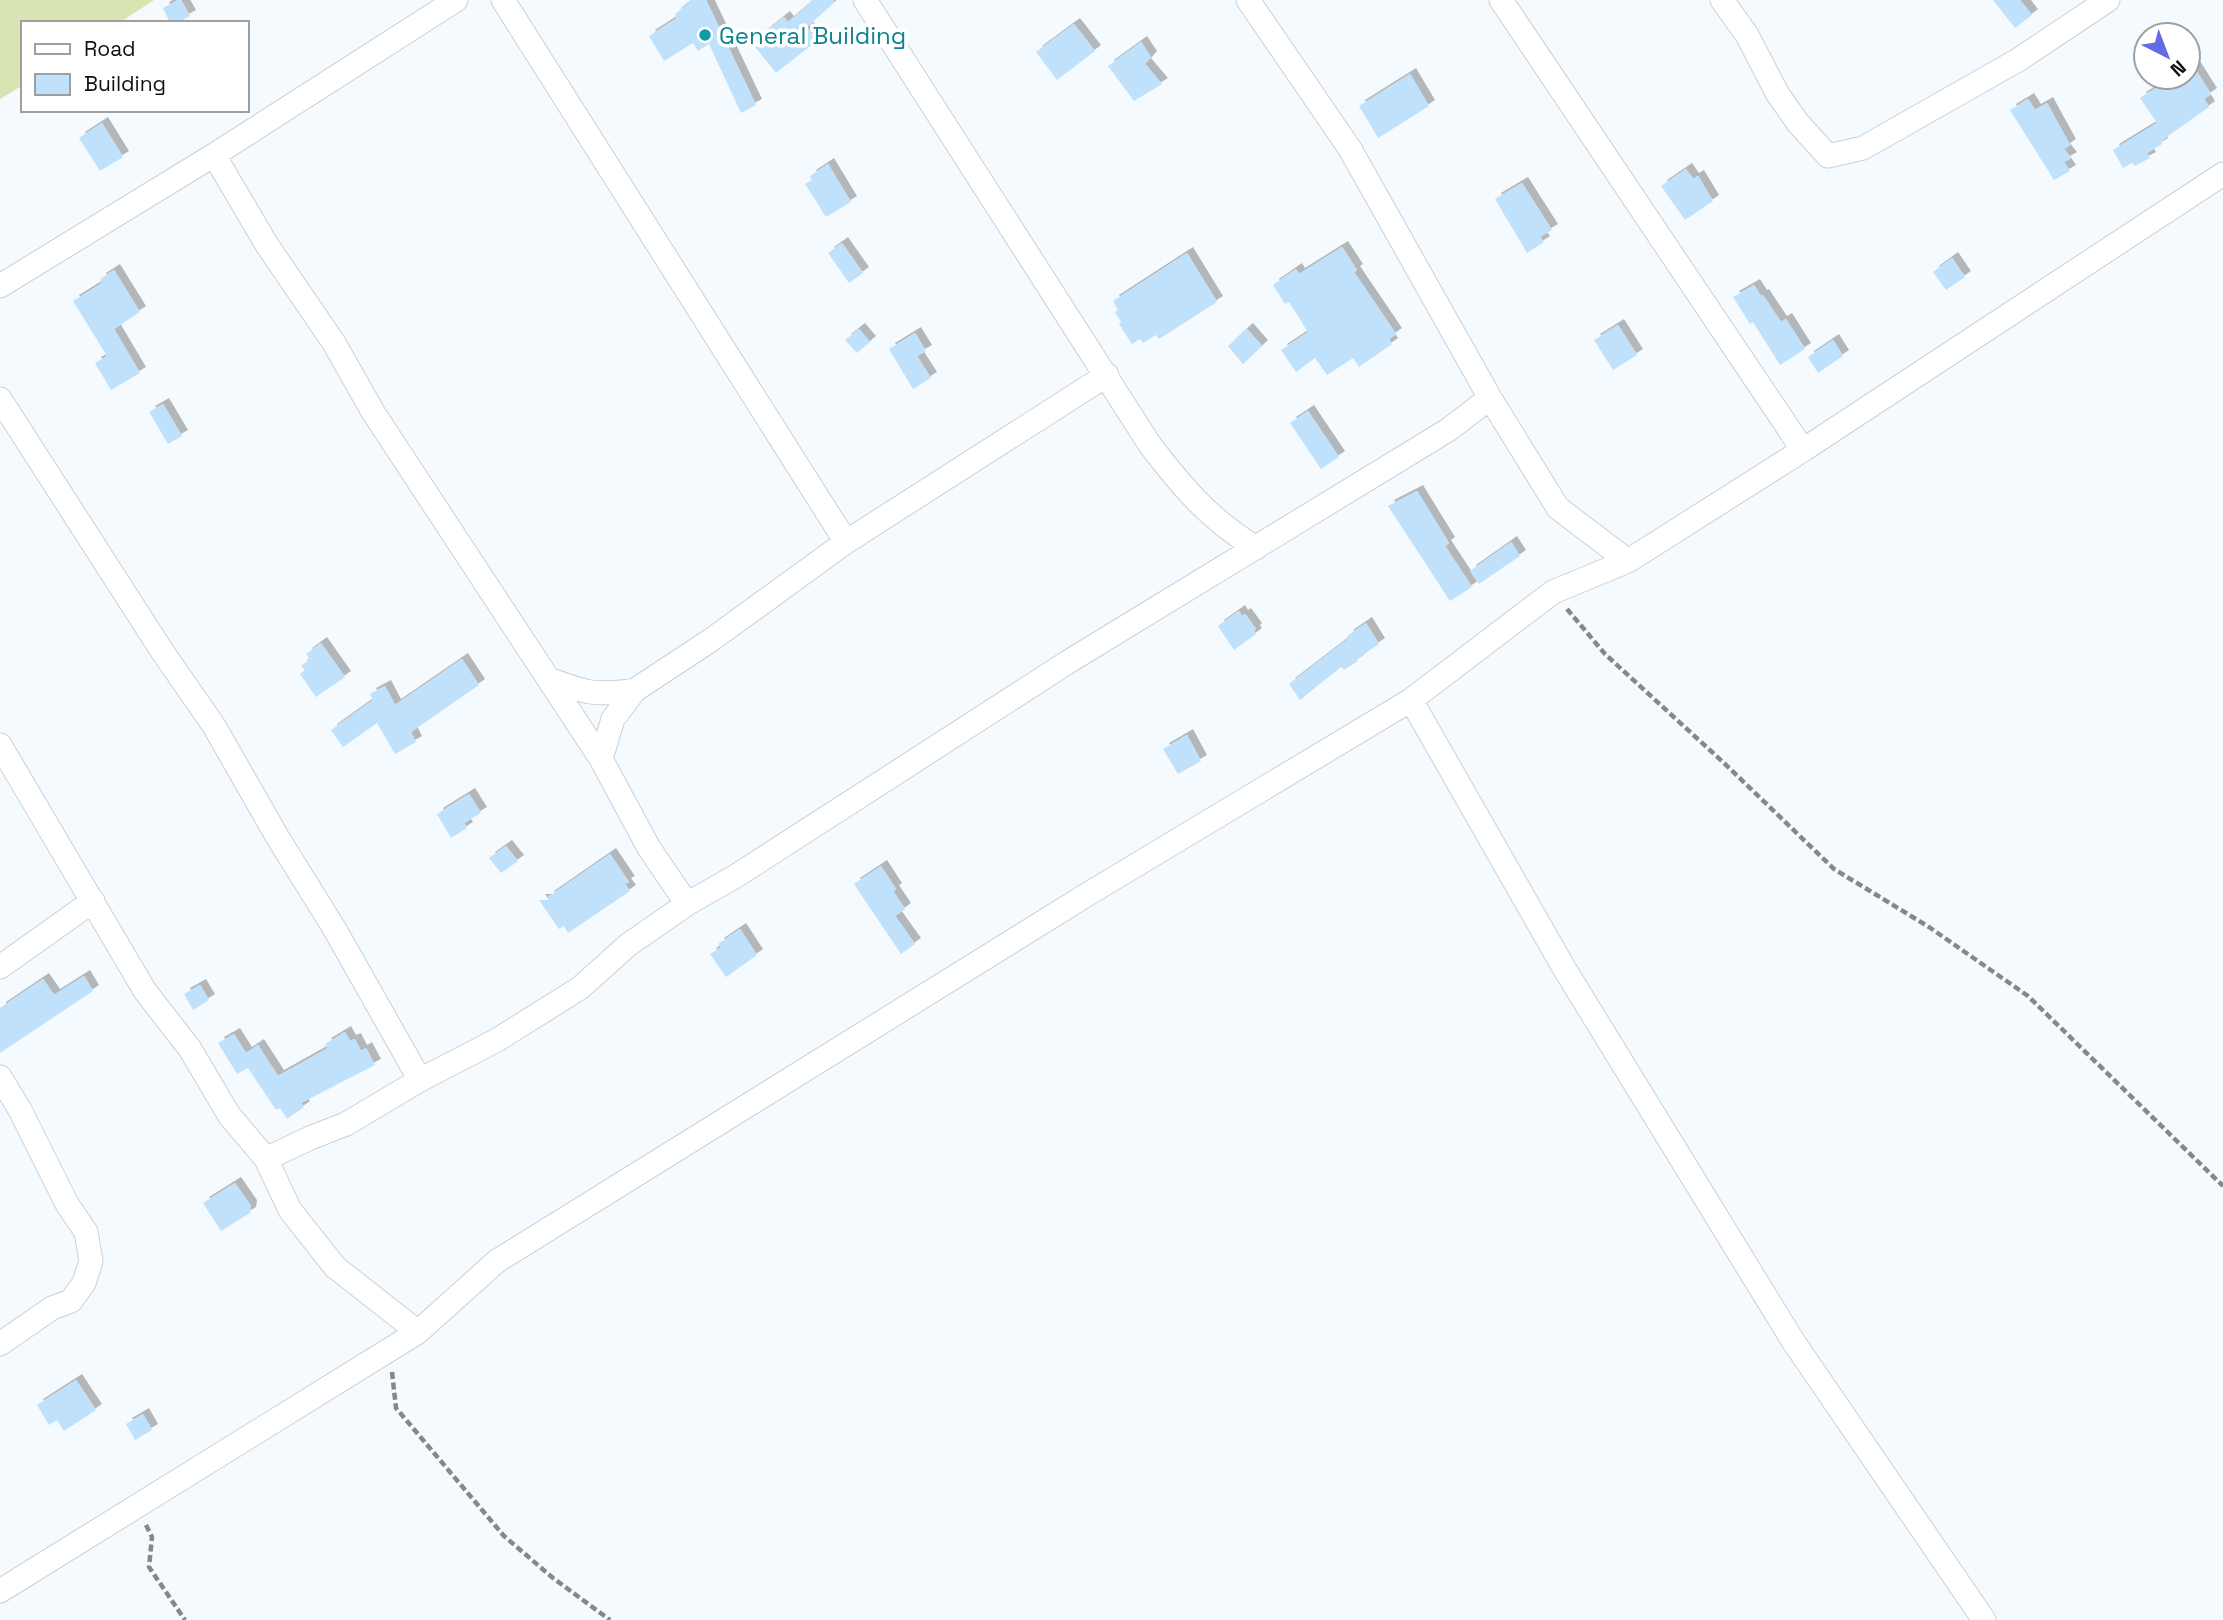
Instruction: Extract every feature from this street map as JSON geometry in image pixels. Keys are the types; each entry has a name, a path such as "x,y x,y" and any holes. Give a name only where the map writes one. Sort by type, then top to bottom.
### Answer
{"street":[{"path":"0,286 214,156 456,0"},
{"path":"503,0 846,542"},
{"path":"865,0 1150,445 1179,483 1208,514 1256,548"},
{"path":"1248,0 1350,149 1490,398 1558,508 1628,561"},
{"path":"1501,0 1803,450"},
{"path":"1722,0 1747,35 1777,93 1798,123 1828,156 1863,148 2018,60 2108,0"},
{"path":"214,156 267,245 334,343 373,412 601,759 649,848 687,904"},
{"path":"0,1591 418,1332 497,1261 1088,894 1411,700 1553,592 1628,561 1803,450 2223,174"},
{"path":"601,759 613,719 635,690 711,640 846,542 1107,375"},
{"path":"266,1159 346,1124 420,1080 497,1040 580,988 628,945 687,904 736,876 1068,662 1448,430 1490,398"},
{"path":"0,399 155,640 214,726 278,838 334,928 420,1080"},
{"path":"549,679 582,692 603,695 635,690"},
{"path":"1411,700 1564,968 1793,1341 1984,1620"},
{"path":"0,745 145,991 190,1049 229,1115 266,1159 290,1210 335,1267 418,1332"},
{"path":"0,967 93,901"},
{"path":"0,1077 20,1110 66,1204 86,1232 91,1261 84,1283 71,1301 52,1308 0,1344"}],"path":[{"path":"1553,592 1605,654 1834,869 1929,927 2028,996 2223,1186"},
{"path":"389,1350 396,1408 504,1536 553,1578 610,1620"},
{"path":"137,1505 152,1537 149,1567 185,1620"}],"green space":[{"path":"0,0 154,0 122,21 21,21 21,86 0,99"}],"building":[{"path":"181,0 190,16 181,21 169,21 163,8"},
{"path":"692,0 706,0 756,105 741,113 709,44 698,51 693,43 664,61 649,36 677,18 675,14"},
{"path":"814,0 835,2 807,27 818,40 776,73 752,43 784,17 788,22"},
{"path":"1993,0 2020,0 2032,15 2015,28"},
{"path":"1074,24 1095,51 1057,80 1036,52"},
{"path":"1141,42 1151,57 1145,64 1162,84 1134,101 1108,66"},
{"path":"1410,74 1429,106 1378,138 1359,106"},
{"path":"2202,80 2211,94 2204,99 2209,107 2147,153 2150,158 2135,166 2132,163 2123,168 2113,150 2157,123 2140,98 2151,91 2202,91"},
{"path":"2028,99 2035,110 2047,103 2070,145 2064,149 2071,158 2064,162 2070,171 2054,180 2010,110"},
{"path":"102,123 123,157 100,171 79,138"},
{"path":"828,164 851,202 826,217 805,184 812,180 810,176"},
{"path":"1686,169 1693,179 1698,176 1713,201 1685,220 1661,186"},
{"path":"1522,183 1552,230 1540,237 1544,242 1527,253 1495,199"},
{"path":"842,243 863,273 849,283 828,253"},
{"path":"1342,247 1357,270 1354,272 1396,334 1389,339 1392,344 1359,367 1353,358 1327,375 1315,358 1296,372 1281,350 1308,332 1289,302 1285,304 1273,285 1296,269 1299,274"},
{"path":"1187,253 1217,302 1159,339 1156,335 1143,343 1140,339 1132,344 1119,324 1121,322 1115,312 1118,310 1113,301"},
{"path":"1952,258 1965,277 1946,290 1933,272"},
{"path":"114,270 140,312 114,329 140,373 111,390 95,363 107,356 73,301 102,283 100,279"},
{"path":"1754,285 1781,322 1786,319 1805,349 1780,365 1753,322 1750,324 1733,297"},
{"path":"1618,325 1637,355 1613,370 1594,340"},
{"path":"859,329 870,342 857,353 845,340"},
{"path":"1247,329 1262,346 1243,364 1228,346"},
{"path":"915,333 926,351 917,356 931,378 913,389 889,349"},
{"path":"1833,340 1843,356 1818,373 1808,357"},
{"path":"163,404 182,436 168,444 149,412"},
{"path":"1308,411 1339,457 1321,469 1290,423"},
{"path":"1417,491 1449,543 1445,546 1472,587 1450,601 1388,506"},
{"path":"1511,542 1520,556 1479,584 1470,571"},
{"path":"1239,611 1242,616 1245,614 1256,629 1256,634 1234,650 1218,626"},
{"path":"1366,623 1379,644 1344,670 1341,667 1300,700 1289,684"},
{"path":"321,643 345,677 316,697 300,674 305,670 301,666 310,659 306,654"},
{"path":"462,659 479,685 411,732 416,742 395,754 377,723 343,747 331,730 373,700 370,694 385,686 395,705"},
{"path":"1187,735 1201,761 1178,774 1163,749"},
{"path":"469,794 481,813 464,823 467,828 451,838 437,814"},
{"path":"506,846 518,861 501,873 489,858"},
{"path":"610,854 629,882 625,884 630,891 568,933 564,926 559,929 539,900 550,900 548,897"},
{"path":"881,866 905,909 895,916 915,944 901,954 854,884"},
{"path":"740,929 757,955 726,977 710,954 721,947 718,944"},
{"path":"84,976 93,991 0,1053 0,1008 43,979 54,995"},
{"path":"200,985 209,1000 193,1010 184,994"},
{"path":"345,1032 350,1041 355,1039 361,1051 366,1048 375,1065 301,1103 304,1107 287,1119 280,1108 276,1110 248,1068 237,1074 218,1043 234,1034 246,1053 258,1045 278,1076 328,1048 325,1044"},
{"path":"235,1183 251,1206 250,1213 221,1231 203,1203"},
{"path":"76,1380 96,1410 64,1431 57,1420 49,1425 37,1405"},
{"path":"143,1414 152,1430 135,1440 126,1424"}],"place":[{"name":"General Building","path":"705,35"}]}
